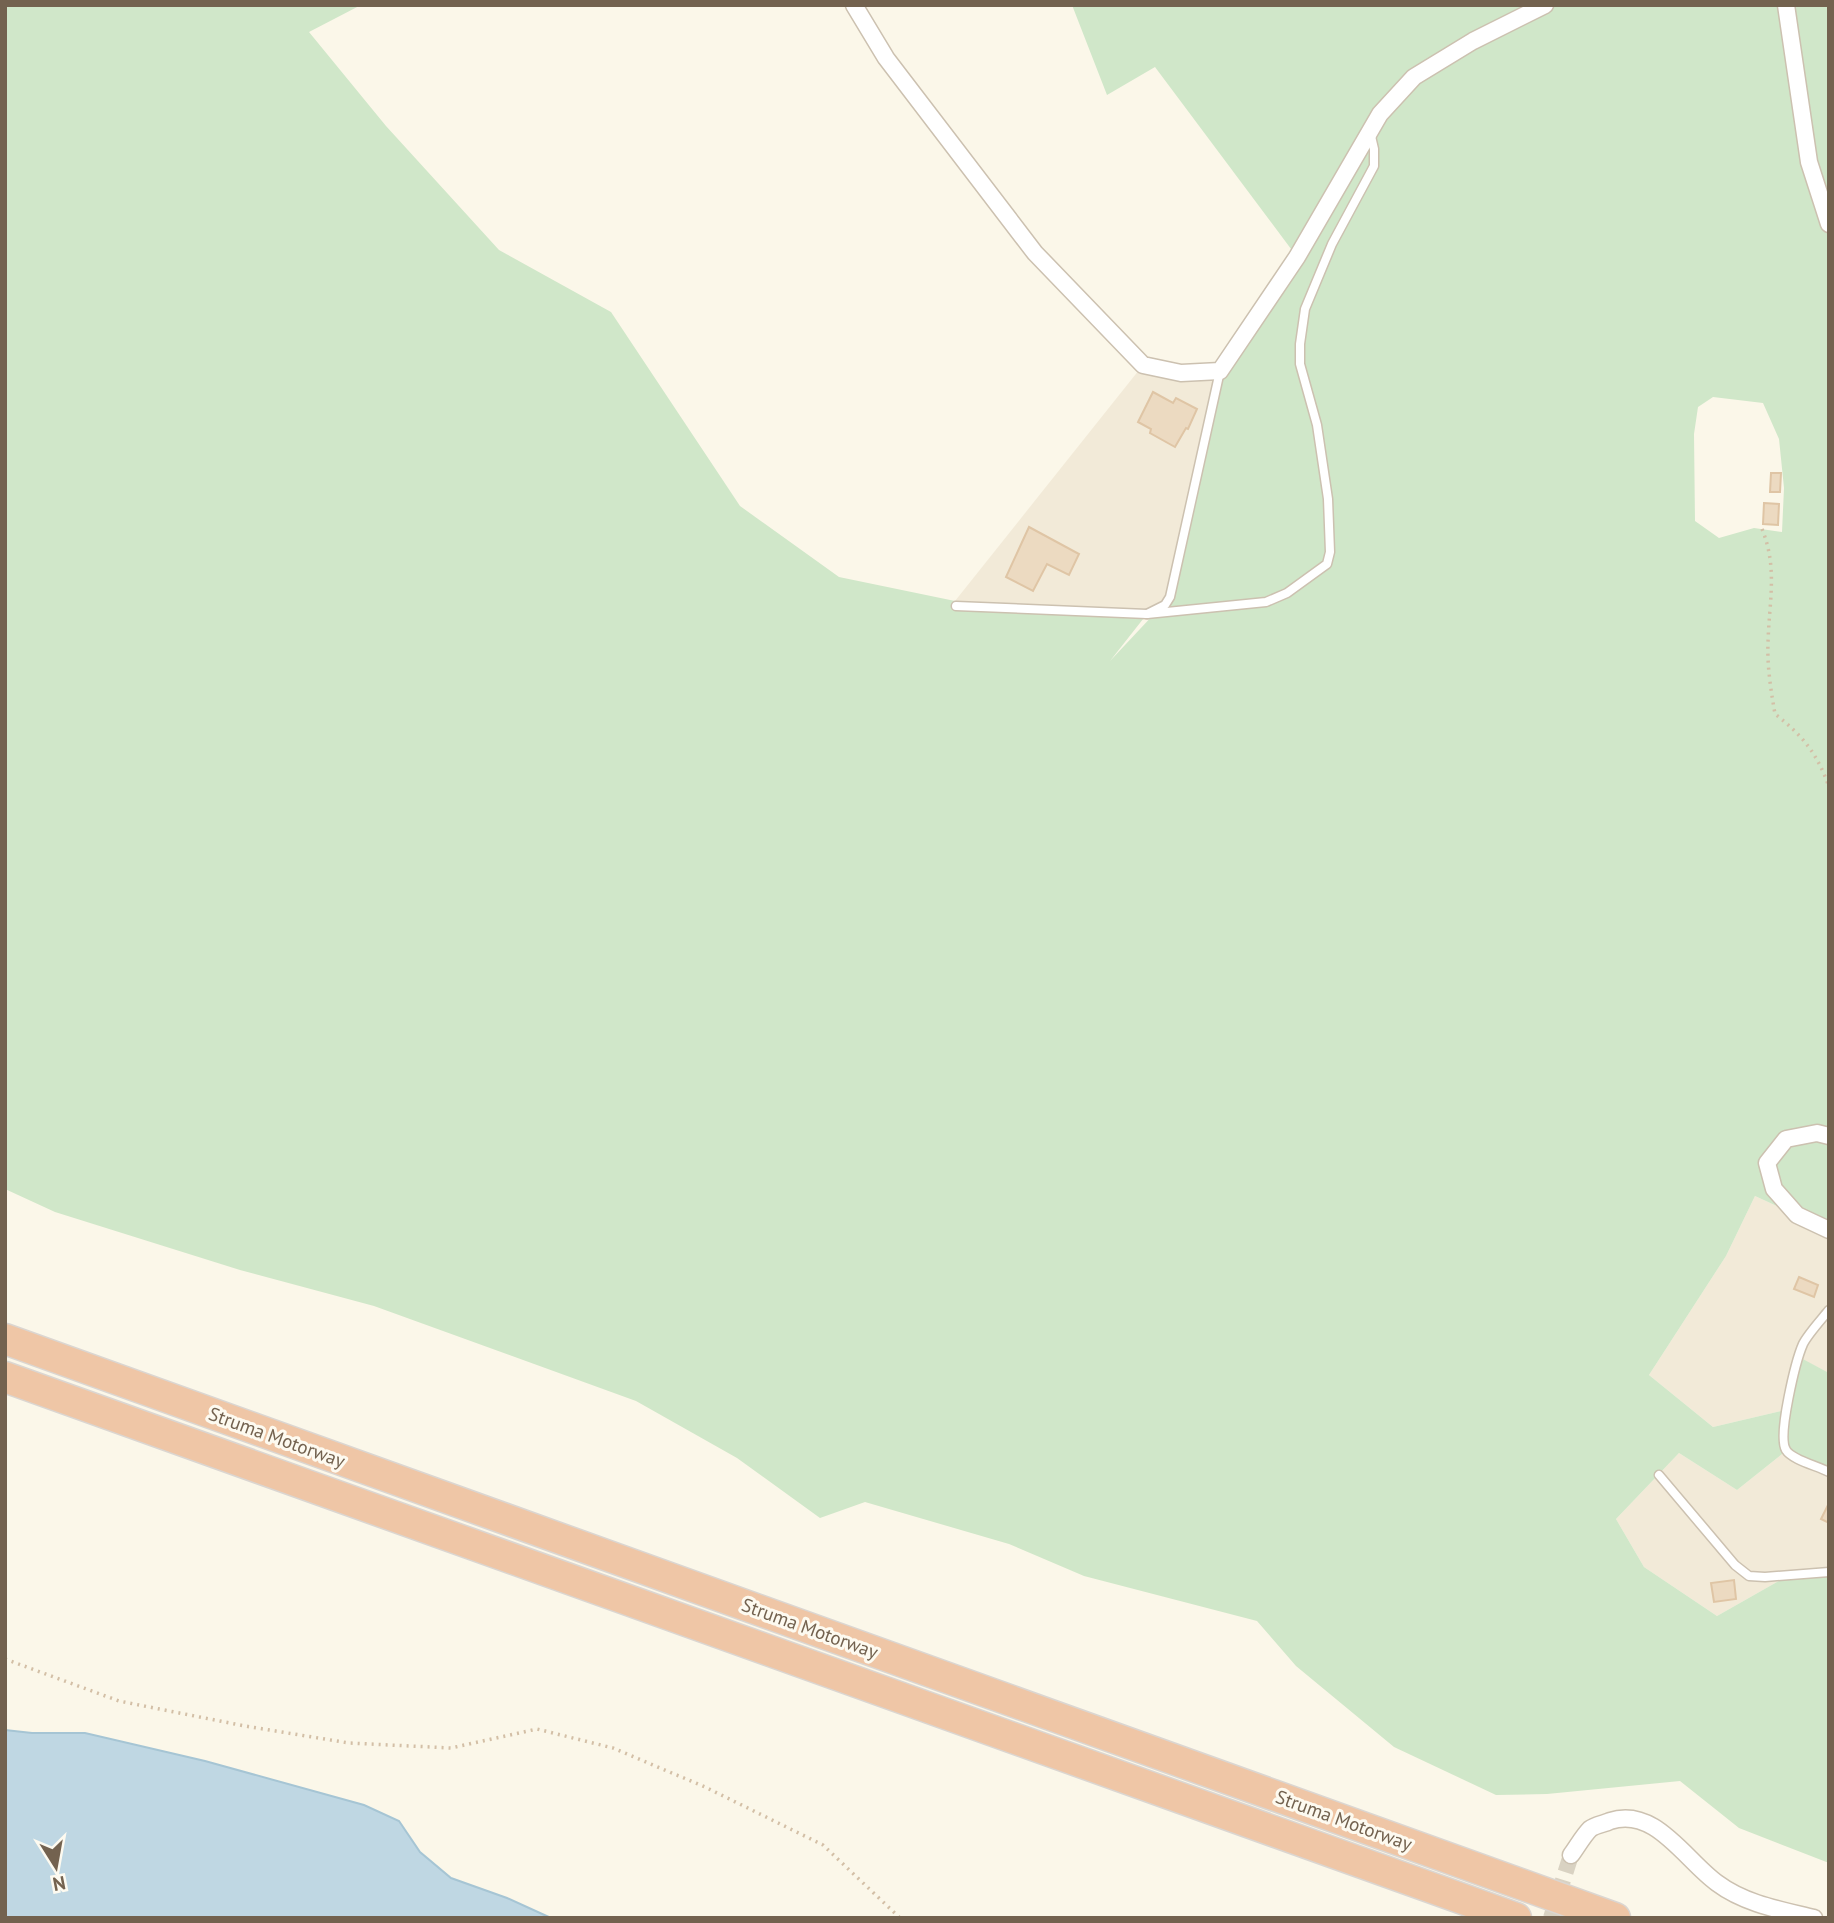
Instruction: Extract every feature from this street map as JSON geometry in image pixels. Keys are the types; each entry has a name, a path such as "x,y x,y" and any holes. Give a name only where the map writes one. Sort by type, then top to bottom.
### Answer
{"highway":[{"name":"Struma Motorway","path":"5,1339 1615,1918"},
{"name":"Struma Motorway","path":"5,1377 1516,1918"}],"street":[{"path":"854,5 886,58 1035,253 1143,365 1181,373 1220,371 1297,257 1380,114 1414,77 1473,41 1545,5"},
{"path":"1786,5 1809,162 1829,224"},
{"path":"1829,1136 1817,1133 1786,1139 1767,1163 1774,1189 1797,1215 1829,1230"},
{"path":"1571,1856 1591,1828 1616,1820 1635,1818 1659,1830 1718,1884 1755,1903 1814,1918"}],"lane":[{"path":"956,606 1147,614 1265,603 1287,593 1327,564 1330,552 1328,499 1317,425 1300,364 1300,344 1305,309 1310,296 1332,244 1374,166 1370,131"},
{"path":"1147,614 1165,605 1170,597 1220,371"},
{"path":"1829,1310 1803,1343 1785,1410 1783,1440 1786,1451 1829,1472"},
{"path":"1659,1475 1735,1565 1749,1576 1829,1572"}],"path":[{"path":"1762,529 1768,543 1772,568 1768,646 1775,714 1796,731 1820,762 1829,787"},
{"path":"5,1659 119,1702 349,1743 451,1748 537,1729 613,1748 705,1787 823,1845 900,1918"}],"shaded area":[{"path":"1143,365 1220,371 1170,597 1147,614 955,601"},
{"path":"1755,1196 1829,1230 1829,1373 1799,1358 1785,1410 1713,1427 1649,1375 1726,1256"},
{"path":"1786,1451 1829,1472 1829,1572 1789,1575 1717,1616 1644,1567 1616,1519 1679,1453 1737,1490"}],"green space":[{"path":"5,5 361,5 309,32 386,126 499,250 611,312 740,506 839,577 955,601 1147,614 1110,661 1170,597 1220,371 1297,257 1155,67 1107,95 1072,5 1829,5 1829,1230 1755,1196 1726,1256 1649,1375 1713,1427 1785,1410 1799,1357 1829,1373 1829,1474 1786,1451 1737,1490 1679,1453 1616,1519 1644,1567 1717,1616 1789,1575 1829,1571 1829,1863 1739,1828 1680,1781 1547,1794 1496,1795 1394,1747 1296,1666 1257,1621 1084,1576 1009,1544 865,1502 820,1518 737,1458 636,1401 374,1306 240,1270 55,1212 5,1189","holes":["1713,397 1763,403 1779,439 1784,488 1782,532 1754,528 1719,538 1695,521 1694,434 1698,407"]}],"water":[{"path":"5,1730 85,1733 205,1761 364,1805 399,1821 420,1852 451,1878 507,1898 551,1918 5,1918"}],"building":[{"path":"1153,392 1173,403 1176,398 1197,409 1188,429 1186,428 1175,447 1150,433 1151,429 1138,422"},
{"path":"1771,473 1781,473 1780,492 1770,492"},
{"path":"1764,503 1779,504 1778,525 1763,524"},
{"path":"1029,527 1079,554 1069,575 1047,564 1033,591 1006,577"},
{"path":"1799,1277 1818,1285 1814,1297 1794,1289"},
{"path":"1829,1503 1829,1523 1821,1519"},
{"path":"1734,1580 1736,1599 1714,1602 1711,1583"}],"tunnel":[{"path":"1551,1918 1571,1855"}]}
